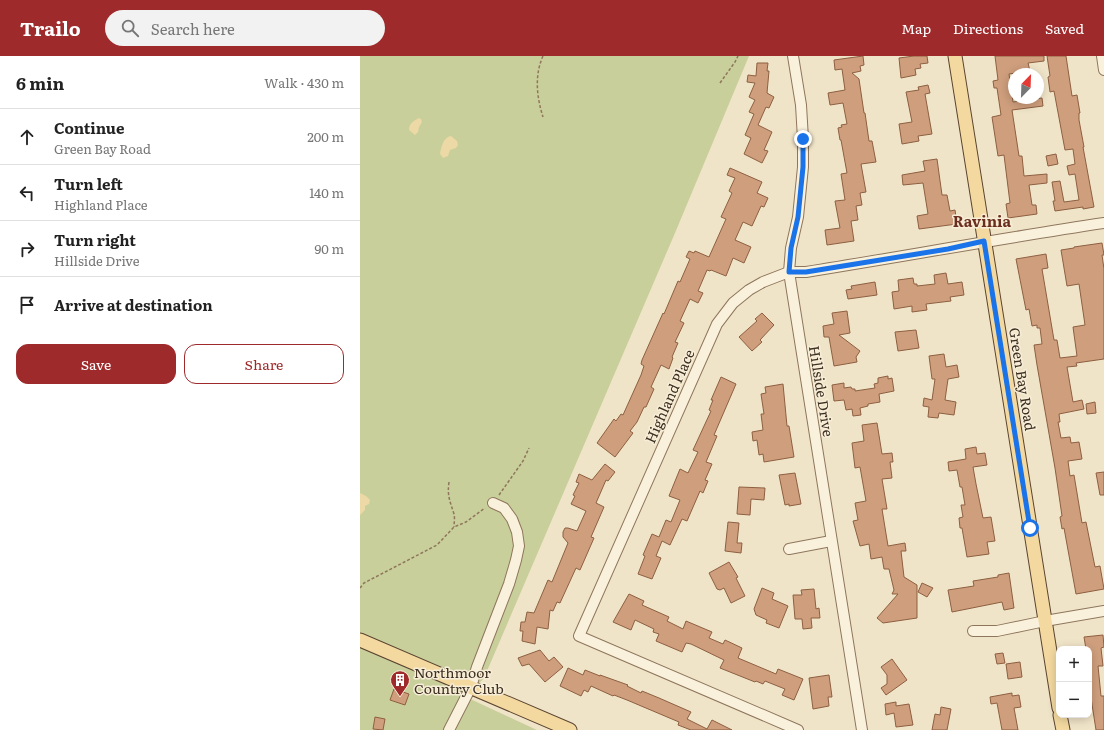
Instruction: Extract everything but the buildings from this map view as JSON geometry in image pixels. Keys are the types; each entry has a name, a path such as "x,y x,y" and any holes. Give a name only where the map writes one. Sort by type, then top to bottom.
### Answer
{"main road":[{"name":"Green Bay Road","path":"955,56 1056,689"},
{"path":"360,640 570,730"},
{"path":"1061,718 1063,730"}],"street":[{"name":"Hillside Drive","path":"793,56 801,105 803,167 798,217 791,248 789,272 862,730"},
{"path":"1102,56 1104,70"},
{"name":"Highland Place","path":"798,730 579,636 717,324 733,303 749,290 763,282 789,272 806,272 948,249 984,241 1104,223"},
{"path":"449,730 471,687 477,667 509,584 519,546 517,532 512,519 504,508 493,503"},
{"path":"789,549 831,541"},
{"path":"973,631 997,631 1045,621 1104,612"}],"path":[{"path":"543,56 537,90 538,103 543,118"},
{"path":"720,83 738,56"},
{"path":"360,588 364,584 437,545 454,527 466,522 493,503 523,461 529,448"},
{"path":"449,482 448,494 449,502 454,514 454,527"}],"green space":[{"name":"Northmoor Country Club","path":"360,56 749,56 675,233 484,678 466,697 537,730 360,730"}],"sand":[{"path":"419,118 422,122 418,132 415,135 409,130 409,128 415,120"},
{"path":"451,136 457,141 458,145 456,148 450,150 448,156 443,158 440,154 442,146 446,138"},
{"path":"360,493 370,500 369,504 365,506 365,510 360,515"}],"place":[{"name":"Northmoor Country Club","path":"400,697"}],"district":[{"name":"Ravinia","path":"982,220"}],"route":[{"path":"803,139 803,167 798,217 791,248 789,272 806,272 948,249 984,241 1030,528"}]}
